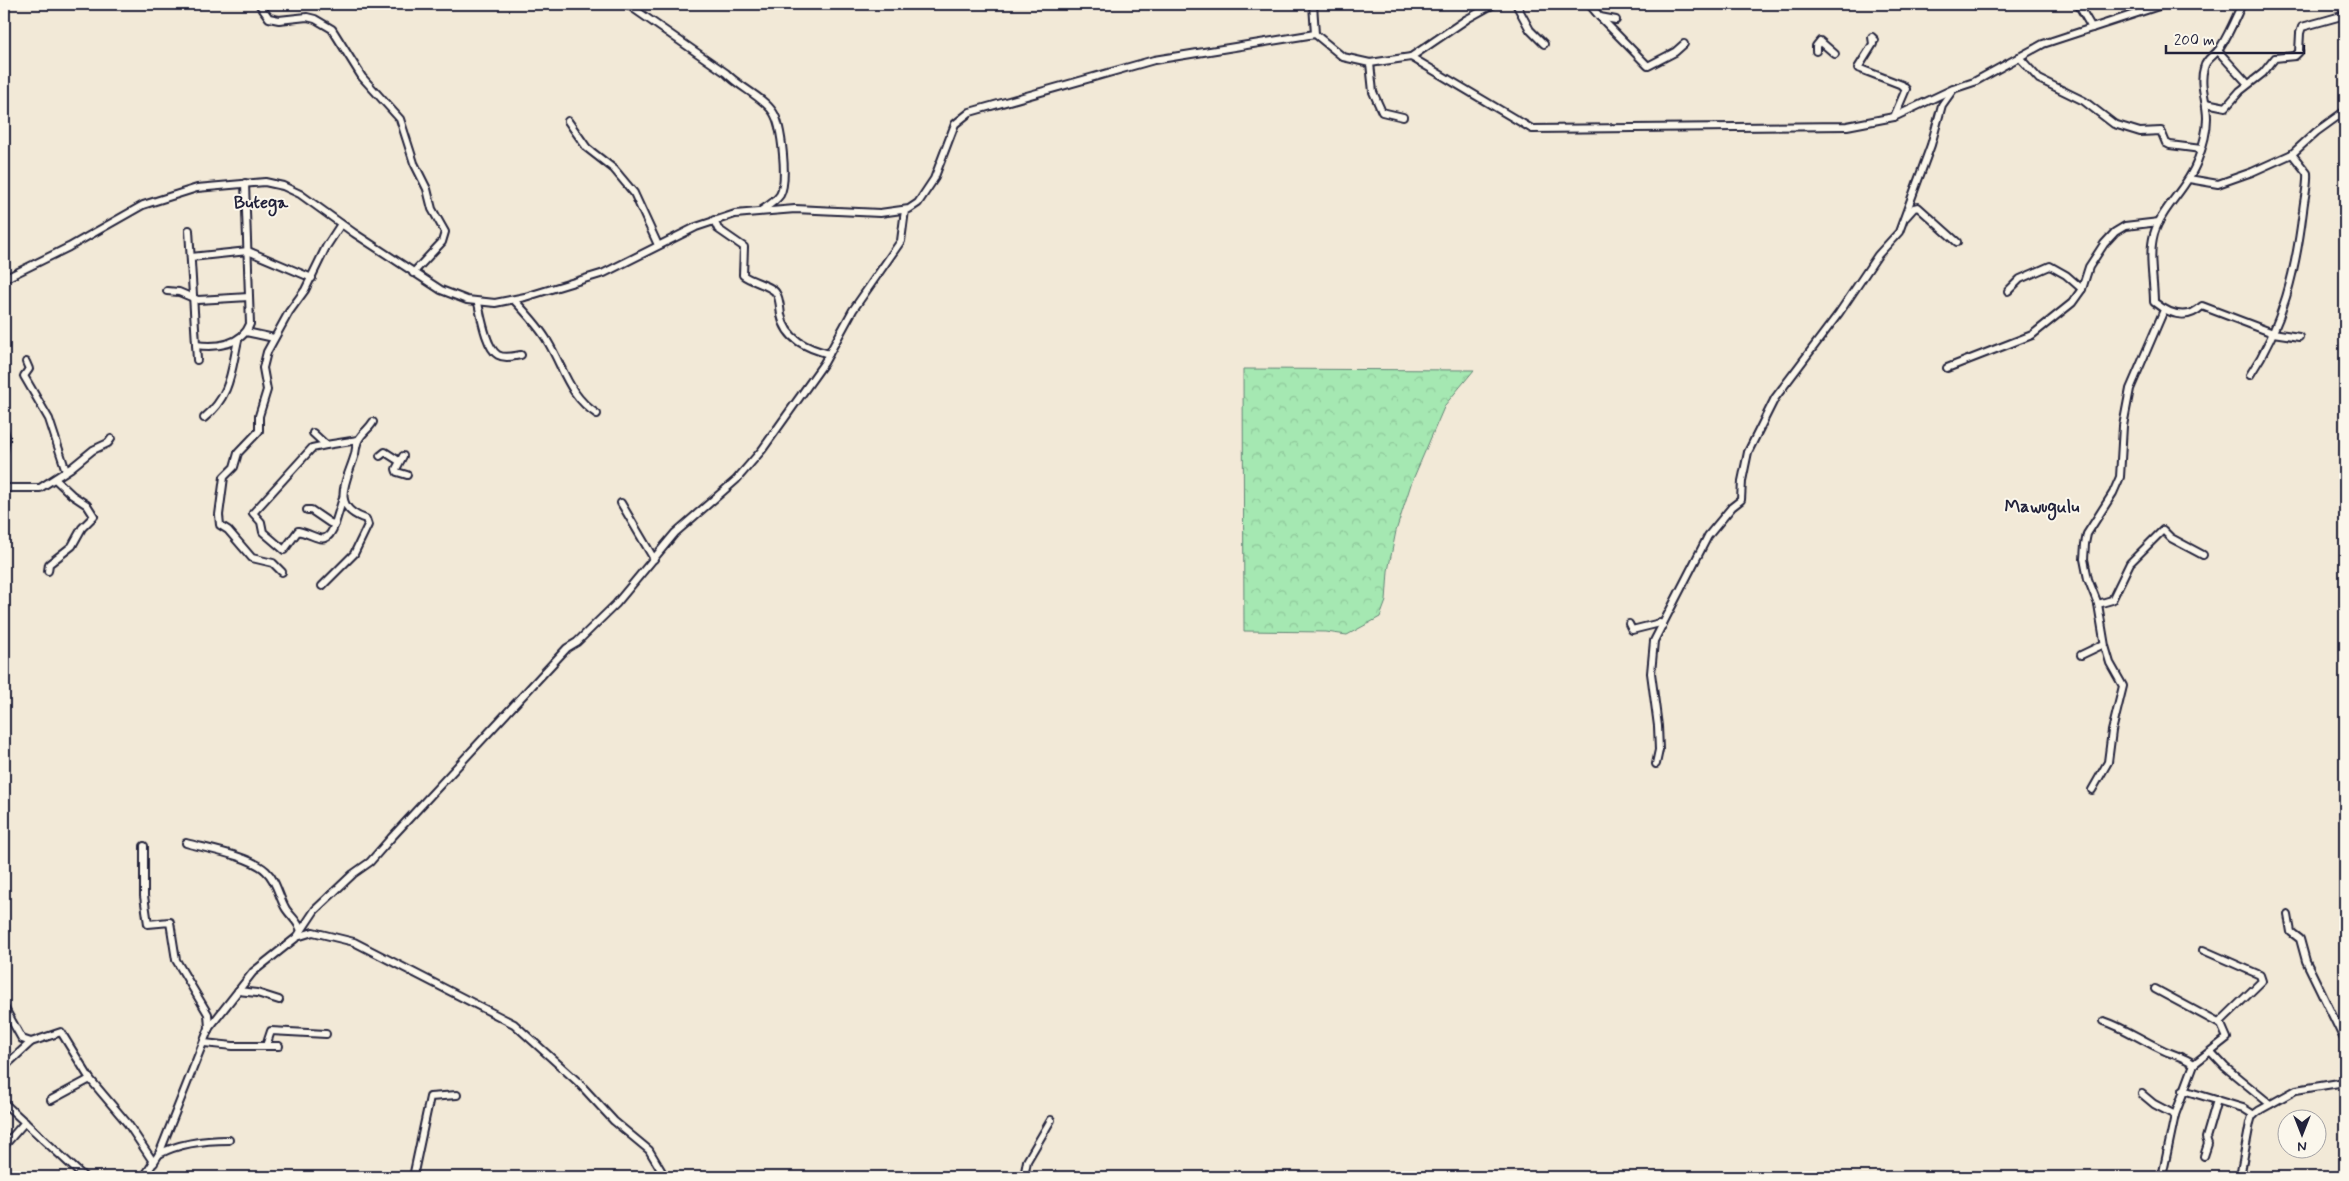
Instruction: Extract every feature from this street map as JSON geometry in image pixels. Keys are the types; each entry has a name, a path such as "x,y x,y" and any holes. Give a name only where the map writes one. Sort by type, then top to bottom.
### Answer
{"street":[{"path":"259,4 269,18 279,20 307,17 316,19 332,29 362,77 400,119 414,163 427,189 432,209 445,232 442,242 413,273"},
{"path":"628,4 726,73 737,84 767,104 773,112 778,125 784,182 780,196 761,211"},
{"path":"1312,4 1315,34 1343,57 1370,63 1411,57 1467,19 1494,4"},
{"path":"1516,4 1530,30 1544,44"},
{"path":"1589,4 1648,66 1675,52 1684,44"},
{"path":"2078,4 2092,28"},
{"path":"1411,57 1532,129 1847,126 1894,117 1953,89 1974,82 2043,44 2165,4"},
{"path":"2242,4 2218,51 2206,62 2203,69 2203,93 2207,118 2201,149 2189,179 2160,222 2154,235 2151,256 2154,302 2164,310 2185,315 2193,314 2202,306 2273,333 2298,338"},
{"path":"2206,103 2226,107 2248,84 2267,69 2270,62 2275,58 2295,56 2299,52 2302,27 2345,15"},
{"path":"1600,17 1616,20"},
{"path":"4,280 61,252 143,205 190,190 265,182 290,188 413,273 441,290 478,303 495,304 514,300 604,272 714,220 735,214 808,209 880,213 905,210 918,203 926,192 942,163 955,124 970,112 1154,60 1315,34"},
{"path":"1875,40 1872,37 1873,44 1858,68 1902,85 1906,89 1894,117"},
{"path":"1816,51 1816,46 1820,41 1835,54"},
{"path":"2218,51 2248,84"},
{"path":"2019,57 2039,79 2084,101 2114,124 2140,132 2158,130 2161,131 2166,143 2170,145 2201,149"},
{"path":"1370,63 1373,92 1382,112 1404,116"},
{"path":"1899,232 1931,145 1942,105 1953,89"},
{"path":"2189,179 2211,184 2227,182 2292,154 2316,132 2345,111"},
{"path":"568,121 587,148 614,169 634,193 658,245"},
{"path":"2250,375 2266,351 2294,271 2308,181 2306,168 2292,154"},
{"path":"196,345 228,344 238,340 246,332 250,324 245,183"},
{"path":"1656,764 1659,750 1651,673 1654,641 1708,536 1732,507 1741,500 1742,481 1748,452 1775,398 1839,313 1878,255 1899,232 1909,214 1918,207 1957,242"},
{"path":"144,1177 159,1154 209,1028 238,990 253,972 297,937 315,910 352,874 382,851 391,838 567,648 577,642 616,604 675,533 736,480 762,450 829,354 852,310 901,241 905,210"},
{"path":"714,220 718,229 744,247 743,275 748,280 774,290 777,294 782,318 789,334 810,349 829,354"},
{"path":"1947,368 2032,336 2061,314 2082,289 2089,267 2104,244 2115,232 2125,226 2160,222"},
{"path":"282,572 273,563 252,558 228,530 220,525 219,515 224,477 234,467 238,454 259,431 259,416 267,390 263,362 274,338 312,278 326,247 341,224"},
{"path":"189,230 197,360"},
{"path":"191,257 248,251 312,278"},
{"path":"2008,291 2020,279 2050,266 2066,275 2082,289"},
{"path":"167,291 179,292 198,300 249,297"},
{"path":"514,300 548,341 576,396 584,406 597,414"},
{"path":"478,303 491,348 497,354 504,357 522,355"},
{"path":"2092,790 2108,762 2112,731 2124,686 2110,663 2104,644 2098,604 2088,579 2084,559 2087,534 2114,493 2120,477 2123,426 2130,389 2164,310"},
{"path":"246,332 274,338"},
{"path":"204,418 226,391 234,370 238,340"},
{"path":"26,362 29,369 24,376 49,419 66,471"},
{"path":"358,440 312,448 253,513 261,522 263,532 284,550 298,531 321,539 330,536 343,498 346,474 358,440 373,422"},
{"path":"4,430 6,440 4,451"},
{"path":"313,433 326,445"},
{"path":"4,488 35,489 55,479 93,450 108,443 111,439"},
{"path":"380,456 385,452 401,459 396,469 397,472 407,475"},
{"path":"48,570 49,564 72,546 82,528 94,516 87,505 72,495 55,479"},
{"path":"322,586 354,554 368,525 366,519 350,510 343,498"},
{"path":"621,503 654,560"},
{"path":"307,510 311,510 330,523 335,524"},
{"path":"2098,604 2112,600 2130,563 2163,530 2171,538 2203,555"},
{"path":"1629,624 1632,630 1660,623 1663,625"},
{"path":"2081,655 2104,644"},
{"path":"186,843 240,858 267,872 283,899 285,908 298,921 302,931"},
{"path":"144,846 144,896 148,924 170,922 176,960 208,1014 209,1028"},
{"path":"2288,915 2291,932 2300,939 2306,961 2345,1041"},
{"path":"297,937 313,932 354,942 514,1024 578,1082 614,1121 649,1150 665,1177"},
{"path":"2203,950 2262,978 2220,1024"},
{"path":"2155,989 2220,1024 2227,1038 2194,1064 2175,1114 2162,1177"},
{"path":"238,990 280,1000"},
{"path":"4,1007 22,1039 31,1042"},
{"path":"2104,1021 2122,1027 2162,1050 2177,1054 2194,1064"},
{"path":"266,1046 271,1031 326,1034"},
{"path":"4,1067 31,1042 61,1032 90,1079 128,1124 154,1163"},
{"path":"204,1043 233,1046 279,1046"},
{"path":"2211,1052 2225,1068 2270,1104"},
{"path":"52,1100 90,1079"},
{"path":"2240,1177 2250,1123 2254,1115 2296,1090 2345,1082"},
{"path":"2184,1090 2243,1108 2254,1115"},
{"path":"2142,1094 2154,1104 2175,1114"},
{"path":"413,1177 430,1097 457,1095"},
{"path":"2204,1156 2208,1144 2206,1138 2216,1100"},
{"path":"4,1103 84,1177"},
{"path":"1028,1177 1026,1172 1027,1161 1051,1120"},
{"path":"4,1146 25,1122"},
{"path":"159,1154 168,1149 208,1140 229,1140"}],"green space":[{"path":"1243,369 1474,370 1445,405 1411,484 1396,531 1388,571 1386,601 1380,617 1347,635 1326,632 1244,631"}],"district":[{"name":"Butega","path":"261,202"},
{"name":"Mawugulu","path":"2042,506"}]}
